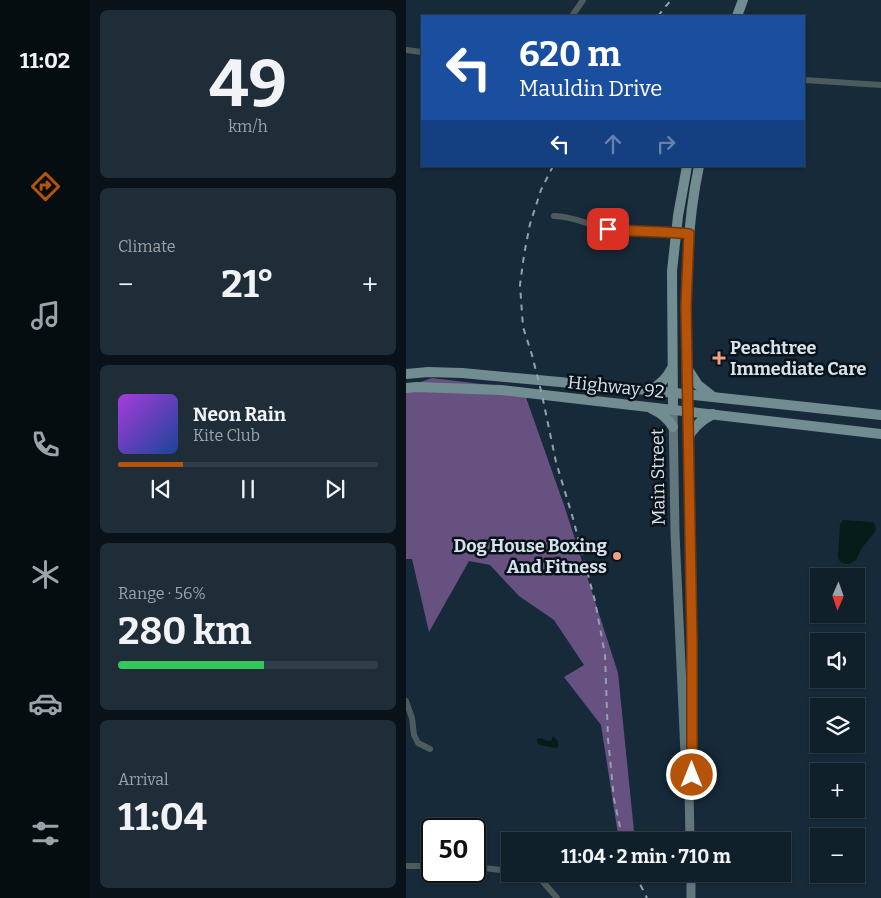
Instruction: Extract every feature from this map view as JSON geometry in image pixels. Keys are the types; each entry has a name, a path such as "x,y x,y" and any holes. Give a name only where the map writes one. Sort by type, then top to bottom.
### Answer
{"main road":[{"path":"737,15 743,0"},
{"name":"Main Street","path":"687,167 676,233 672,278 672,368 675,522 690,832"},
{"name":"Main Street","path":"689,788 692,775 692,749 686,290 689,234 699,167"},
{"path":"687,366 701,388 715,397"},
{"path":"650,390 664,380 672,368"},
{"name":"Highway 92","path":"406,374 428,372 462,373 650,390 881,415"},
{"path":"486,376 486,388"},
{"name":"Highway 92","path":"406,388 486,388 881,434"},
{"path":"646,406 662,415 673,427"},
{"path":"688,439 695,427 712,414"},
{"path":"690,882 691,898"}],"street":[{"path":"573,15 583,0"},
{"path":"406,50 421,52"},
{"path":"805,80 881,85"},
{"path":"554,216 574,219 608,229 689,234"},
{"path":"406,701 412,718 414,735 418,743 430,749"},
{"path":"406,866 421,866"},
{"path":"486,869 501,870"},
{"path":"543,882 557,898"}],"shaded area":[{"path":"432,378 523,389 565,508 618,673 634,832 618,832 601,725 564,677 584,665 554,620 519,596 490,565 469,561 429,632 412,559 406,559 406,387"},
{"path":"843,520 870,522 874,523 876,528 875,532 861,549 856,560 849,564 844,564 838,557 840,524"},
{"path":"553,736 558,741 558,747 540,745 537,742 537,739 541,738 551,741"}],"railway":[{"path":"659,15 671,0"},
{"path":"552,167 541,190 530,224 524,255 520,285 523,327 542,395 556,462 595,601 605,655 608,739 614,799 621,832"},
{"path":"639,882 647,898"}],"place":[{"name":"Peachtree Immediate Care","path":"719,358"},
{"name":"Dog House Boxing And Fitness","path":"617,556"}],"route":[{"path":"608,229 689,234 686,306 692,642 692,775"}]}
